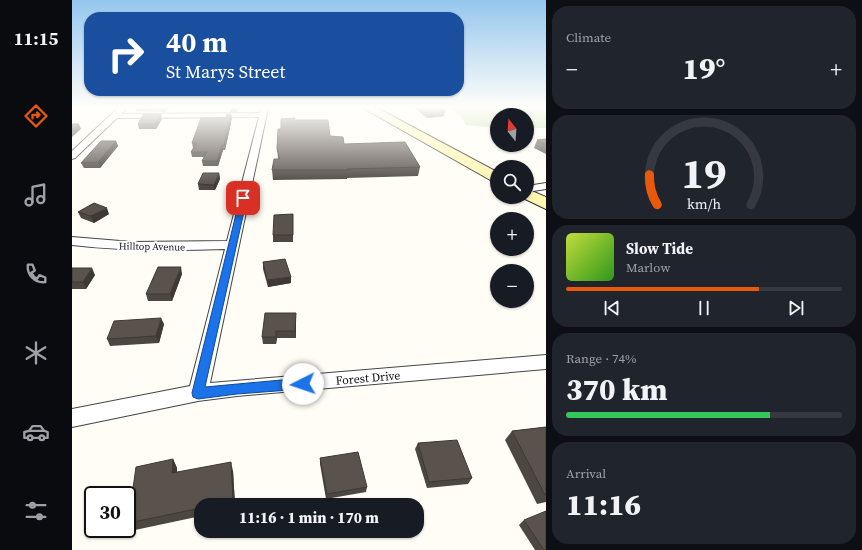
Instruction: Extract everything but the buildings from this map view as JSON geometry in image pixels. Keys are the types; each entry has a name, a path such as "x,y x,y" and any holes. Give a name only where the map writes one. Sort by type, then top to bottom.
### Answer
{"main road":[{"path":"415,134 490,174"},
{"path":"534,198 546,204"}],"street":[{"path":"72,156 95,134"},
{"path":"198,393 259,134"},
{"path":"534,188 546,186"},
{"name":"Hilltop Avenue","path":"72,241 91,244 145,246 232,246"},
{"name":"Forest Drive","path":"72,418 198,393 237,388 544,366"}],"route":[{"path":"243,198 198,393 237,388 303,384"}]}
